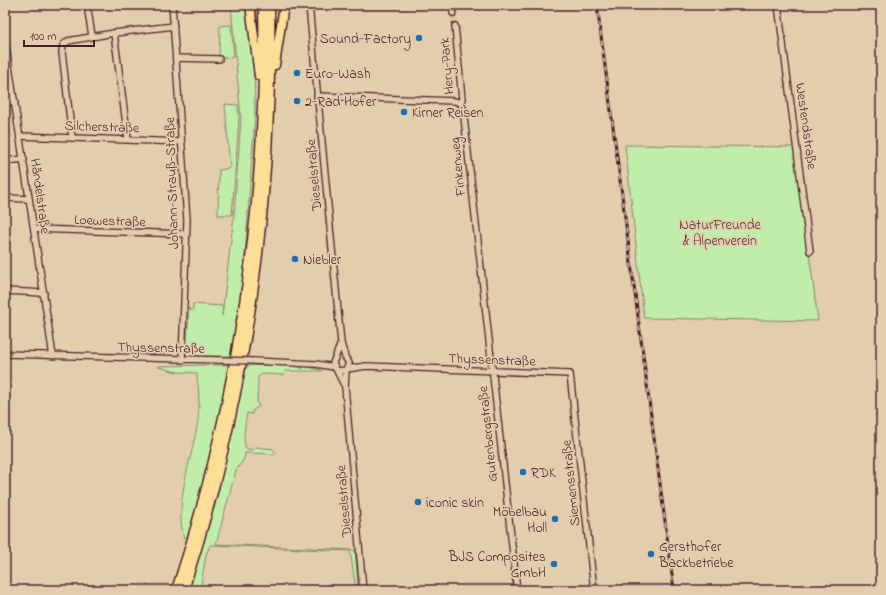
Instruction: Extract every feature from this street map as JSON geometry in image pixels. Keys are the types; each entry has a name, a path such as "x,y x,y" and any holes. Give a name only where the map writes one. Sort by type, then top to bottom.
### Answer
{"highway":[{"path":"250,5 262,103"},
{"path":"176,590 210,474 238,340 254,223 262,103 263,5"},
{"path":"184,590 224,448 245,348 262,219 271,85 270,5"},
{"path":"271,85 284,5"}],"street":[{"path":"88,5 92,36"},
{"name":"Johann-Strauß-Straße","path":"172,5 182,142 186,234 182,360"},
{"name":"Dieselstraße","path":"309,5 341,343 347,359 345,387 364,590"},
{"path":"453,5 454,13"},
{"name":"Westendstraße","path":"778,5 810,251"},
{"path":"72,137 62,52 63,45 67,42 114,32 174,26"},
{"name":"Hery-Park","path":"455,26 462,99 460,103"},
{"path":"114,32 128,139"},
{"name":"Händelstraße","path":"5,40 53,356"},
{"path":"176,58 220,59"},
{"path":"317,96 455,101 460,103"},
{"path":"5,103 15,101"},
{"name":"Finkenweg","path":"460,103 463,108 492,370"},
{"name":"Silcherstraße","path":"20,136 182,142"},
{"path":"5,161 24,159"},
{"path":"5,198 29,199"},
{"name":"Loewestraße","path":"34,229 186,234"},
{"path":"5,291 44,293"},
{"name":"Dieselstraße","path":"341,343 336,358 336,369 345,387"},
{"name":"Thyssenstraße","path":"5,354 254,361 316,364 336,369"},
{"path":"336,358 347,359"},
{"name":"Thyssenstraße","path":"316,364 336,358"},
{"name":"Thyssenstraße","path":"347,359 366,366"},
{"name":"Thyssenstraße","path":"347,370 366,366 570,374"},
{"path":"336,369 347,370"},
{"name":"Gutenbergstraße","path":"492,370 517,590"},
{"name":"Siemensstraße","path":"570,374 594,590"}],"green space":[{"path":"231,5 247,5 254,60 255,116 244,269 232,356 198,356 191,353 187,343 189,308 191,311 193,310 193,304 223,306 222,316 234,215 241,119"},
{"path":"231,25 234,57 219,58 220,26"},
{"path":"225,104 238,105 239,119 232,215 218,215 219,170 230,168"},
{"name":"NaturFreunde & Alpenverein","path":"625,145 795,147 818,321 644,318"},
{"path":"230,365 219,420 189,537 184,538 181,525 182,497 198,420 199,401 197,375 196,373 177,372 158,367"},
{"path":"245,366 298,366 302,369 304,366 322,371 285,371 284,375 262,374 258,377 257,403 259,406 252,411 252,414 247,413 244,431 245,445 246,449 253,450 255,447 273,449 275,454 245,453 244,459 236,470 216,544 355,550 358,590 356,590 350,551 210,545 206,555 200,590 189,590 217,498"}],"tunnel":[{"path":"453,13 455,26"}],"railway":[{"path":"597,5 674,590"}],"place":[{"name":"Sound-Factory","path":"419,38"},
{"name":"Euro-Wash","path":"297,73"},
{"name":"2-Rad Hofer","path":"297,101"},
{"name":"Kirner Reisen","path":"404,112"},
{"name":"Niebler","path":"295,259"},
{"name":"RDK","path":"523,472"},
{"name":"iconic skin","path":"418,502"},
{"name":"Möbelbau Holl","path":"555,519"},
{"name":"Gersthofer Backbetriebe","path":"651,554"},
{"name":"BJS Composites GmbH","path":"554,564"}]}
